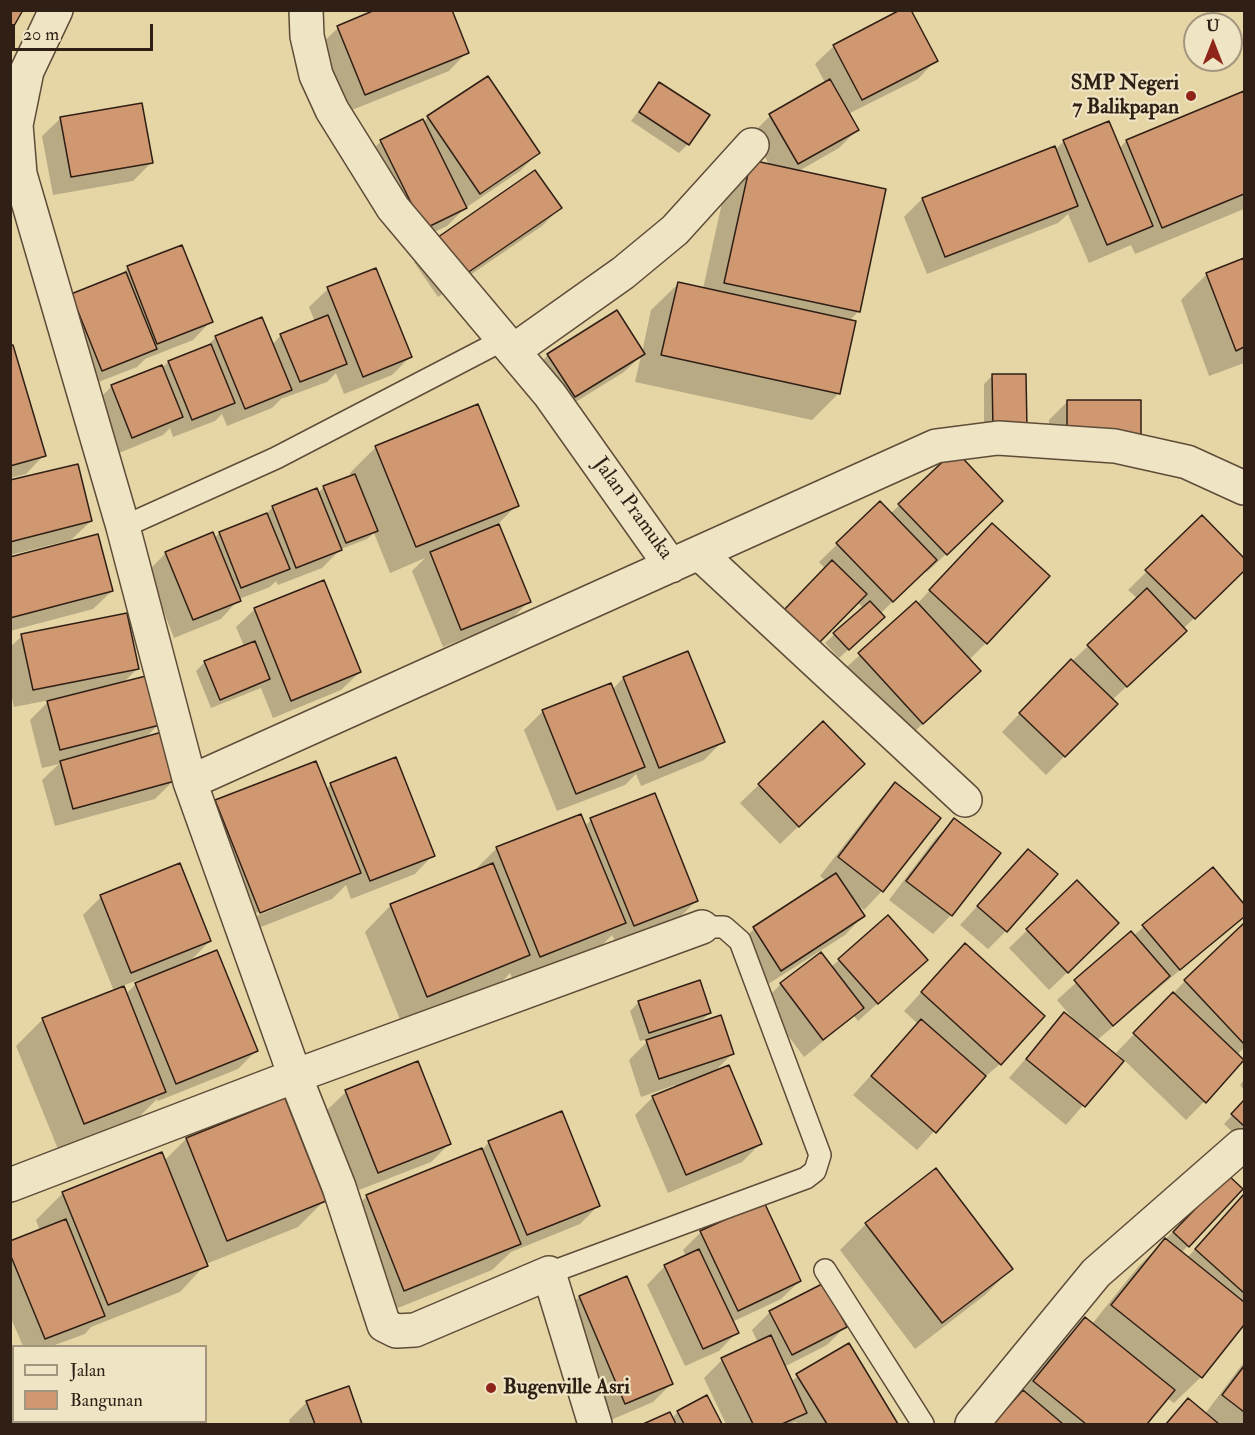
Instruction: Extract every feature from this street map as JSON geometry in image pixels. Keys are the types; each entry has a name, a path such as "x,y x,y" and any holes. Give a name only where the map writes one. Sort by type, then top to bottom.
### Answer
{"street":[{"path":"56,10 27,71 16,125 20,174 123,527 190,782 295,1076 339,1187 384,1325 396,1331 416,1330 549,1273 595,1425"},
{"name":"Jalan Pramuka","path":"306,10 307,36 316,75 332,110 393,208 685,560 936,446 998,438 1115,446 1187,462 1245,488"},
{"path":"508,346 623,273 675,230 752,146"},
{"path":"190,782 685,560 965,800"},
{"path":"10,1185 295,1076 702,927"},
{"path":"972,1425 1096,1273 1241,1146 1245,1146"}],"lane":[{"path":"123,527 276,458 508,346"},
{"path":"549,1273 806,1178 815,1171 819,1155 740,941 724,927 702,927"},
{"path":"825,1270 923,1425"}],"building":[{"path":"10,10 23,10 10,33"},
{"path":"375,10 452,10 469,53 365,95 337,26"},
{"path":"900,10 911,10 938,61 862,100 833,45"},
{"path":"488,76 540,153 480,194 427,116"},
{"path":"830,79 859,130 798,164 769,114"},
{"path":"659,82 710,115 689,145 639,112"},
{"path":"1244,91 1244,194 1162,228 1126,140"},
{"path":"142,103 153,163 71,177 60,117"},
{"path":"423,119 467,208 424,229 380,140"},
{"path":"1109,121 1153,226 1107,245 1063,140"},
{"path":"1055,146 1078,206 945,257 922,198"},
{"path":"751,160 886,189 860,312 724,283"},
{"path":"535,170 562,208 457,280 431,242"},
{"path":"182,245 213,322 157,344 127,266"},
{"path":"1244,258 1244,347 1236,351 1206,273"},
{"path":"376,268 412,357 363,377 327,287"},
{"path":"126,272 157,349 102,371 71,294"},
{"path":"678,282 856,321 840,394 661,355"},
{"path":"617,310 645,354 575,397 547,354"},
{"path":"328,315 347,364 300,382 280,334"},
{"path":"262,317 292,390 245,409 215,336"},
{"path":"211,344 235,403 192,420 168,361"},
{"path":"13,345 46,456 10,466 10,346"},
{"path":"162,365 183,417 132,438 111,385"},
{"path":"992,374 1026,374 1027,429 993,429"},
{"path":"1067,400 1141,400 1141,434 1067,434"},
{"path":"478,404 519,506 416,547 375,446"},
{"path":"955,450 1003,501 947,555 898,504"},
{"path":"78,464 92,521 10,542 10,480"},
{"path":"355,474 378,531 346,543 323,486"},
{"path":"317,488 342,550 296,568 272,506"},
{"path":"880,501 937,560 893,602 836,543"},
{"path":"267,513 290,569 241,588 219,532"},
{"path":"1202,515 1244,558 1244,571 1195,619 1145,570"},
{"path":"992,523 1050,576 987,644 929,590"},
{"path":"499,524 531,602 461,630 430,552"},
{"path":"213,532 241,601 193,620 165,552"},
{"path":"98,534 113,591 10,618 10,557"},
{"path":"832,560 867,594 817,645 782,612"},
{"path":"324,580 361,672 291,701 254,608"},
{"path":"1147,588 1187,631 1127,687 1087,645"},
{"path":"870,601 885,617 849,650 833,633"},
{"path":"916,601 981,671 923,724 858,653"},
{"path":"127,613 139,669 33,690 21,634"},
{"path":"255,641 270,679 220,700 204,661"},
{"path":"688,651 725,742 659,768 623,677"},
{"path":"1071,659 1118,704 1065,757 1019,713"},
{"path":"146,676 160,725 60,750 47,701"},
{"path":"611,683 645,767 576,794 542,710"},
{"path":"823,721 865,764 799,827 758,784"},
{"path":"162,732 175,781 73,809 60,761"},
{"path":"396,757 435,856 370,881 330,783"},
{"path":"316,761 361,873 260,913 215,800"},
{"path":"895,782 941,818 883,892 838,857"},
{"path":"655,793 698,901 634,926 590,818"},
{"path":"581,814 626,923 540,957 496,847"},
{"path":"954,818 1001,853 952,916 906,881"},
{"path":"1028,849 1058,874 1007,932 977,906"},
{"path":"180,863 211,941 131,973 100,895"},
{"path":"493,863 530,955 427,997 390,904"},
{"path":"1213,867 1244,904 1244,917 1180,970 1142,925"},
{"path":"836,873 865,916 781,971 753,927"},
{"path":"1077,880 1119,923 1068,973 1026,929"},
{"path":"888,915 928,960 878,1004 838,959"},
{"path":"1243,924 1244,926 1244,1044 1184,980"},
{"path":"1131,931 1170,976 1113,1026 1074,980"},
{"path":"965,943 1045,1016 1001,1065 921,992"},
{"path":"217,950 258,1051 176,1084 135,983"},
{"path":"821,952 864,1008 823,1040 780,983"},
{"path":"700,980 711,1013 649,1033 638,1001"},
{"path":"124,986 166,1092 84,1124 42,1018"},
{"path":"1173,992 1244,1060 1206,1103 1133,1033"},
{"path":"1064,1012 1124,1061 1085,1107 1026,1059"},
{"path":"721,1015 734,1054 659,1079 646,1040"},
{"path":"921,1019 986,1076 936,1133 871,1076"},
{"path":"418,1061 451,1144 378,1173 345,1090"},
{"path":"729,1065 762,1144 686,1175 652,1096"},
{"path":"285,1098 326,1201 227,1241 186,1138"},
{"path":"1244,1100 1244,1126 1231,1114"},
{"path":"562,1111 600,1206 527,1235 488,1141"},
{"path":"482,1148 521,1244 404,1291 366,1195"},
{"path":"162,1152 208,1266 108,1305 62,1192"},
{"path":"936,1168 1013,1269 942,1323 865,1223"},
{"path":"1228,1175 1243,1189 1189,1247 1173,1232"},
{"path":"1244,1194 1244,1293 1195,1249"},
{"path":"764,1202 801,1281 738,1311 700,1231"},
{"path":"66,1219 105,1316 45,1339 10,1254 10,1241"},
{"path":"1165,1238 1244,1302 1244,1325 1202,1378 1111,1305"},
{"path":"699,1249 739,1333 703,1349 664,1265"},
{"path":"627,1276 673,1384 625,1404 579,1296"},
{"path":"824,1283 847,1327 792,1355 769,1311"},
{"path":"1085,1317 1175,1390 1147,1424 1086,1424 1033,1381"},
{"path":"771,1335 807,1413 782,1424 753,1424 721,1358"},
{"path":"849,1343 898,1424 827,1424 796,1374"},
{"path":"1244,1366 1244,1412 1222,1395"},
{"path":"349,1386 362,1424 315,1424 306,1401"},
{"path":"1023,1390 1063,1424 993,1424"},
{"path":"707,1395 722,1424 684,1424 677,1411"},
{"path":"1188,1398 1219,1424 1166,1424"},
{"path":"670,1412 676,1424 643,1424"}],"place":[{"name":"SMP Negeri 7 Balikpapan","path":"1191,96"},
{"name":"Bugenville Asri","path":"491,1388"}]}
